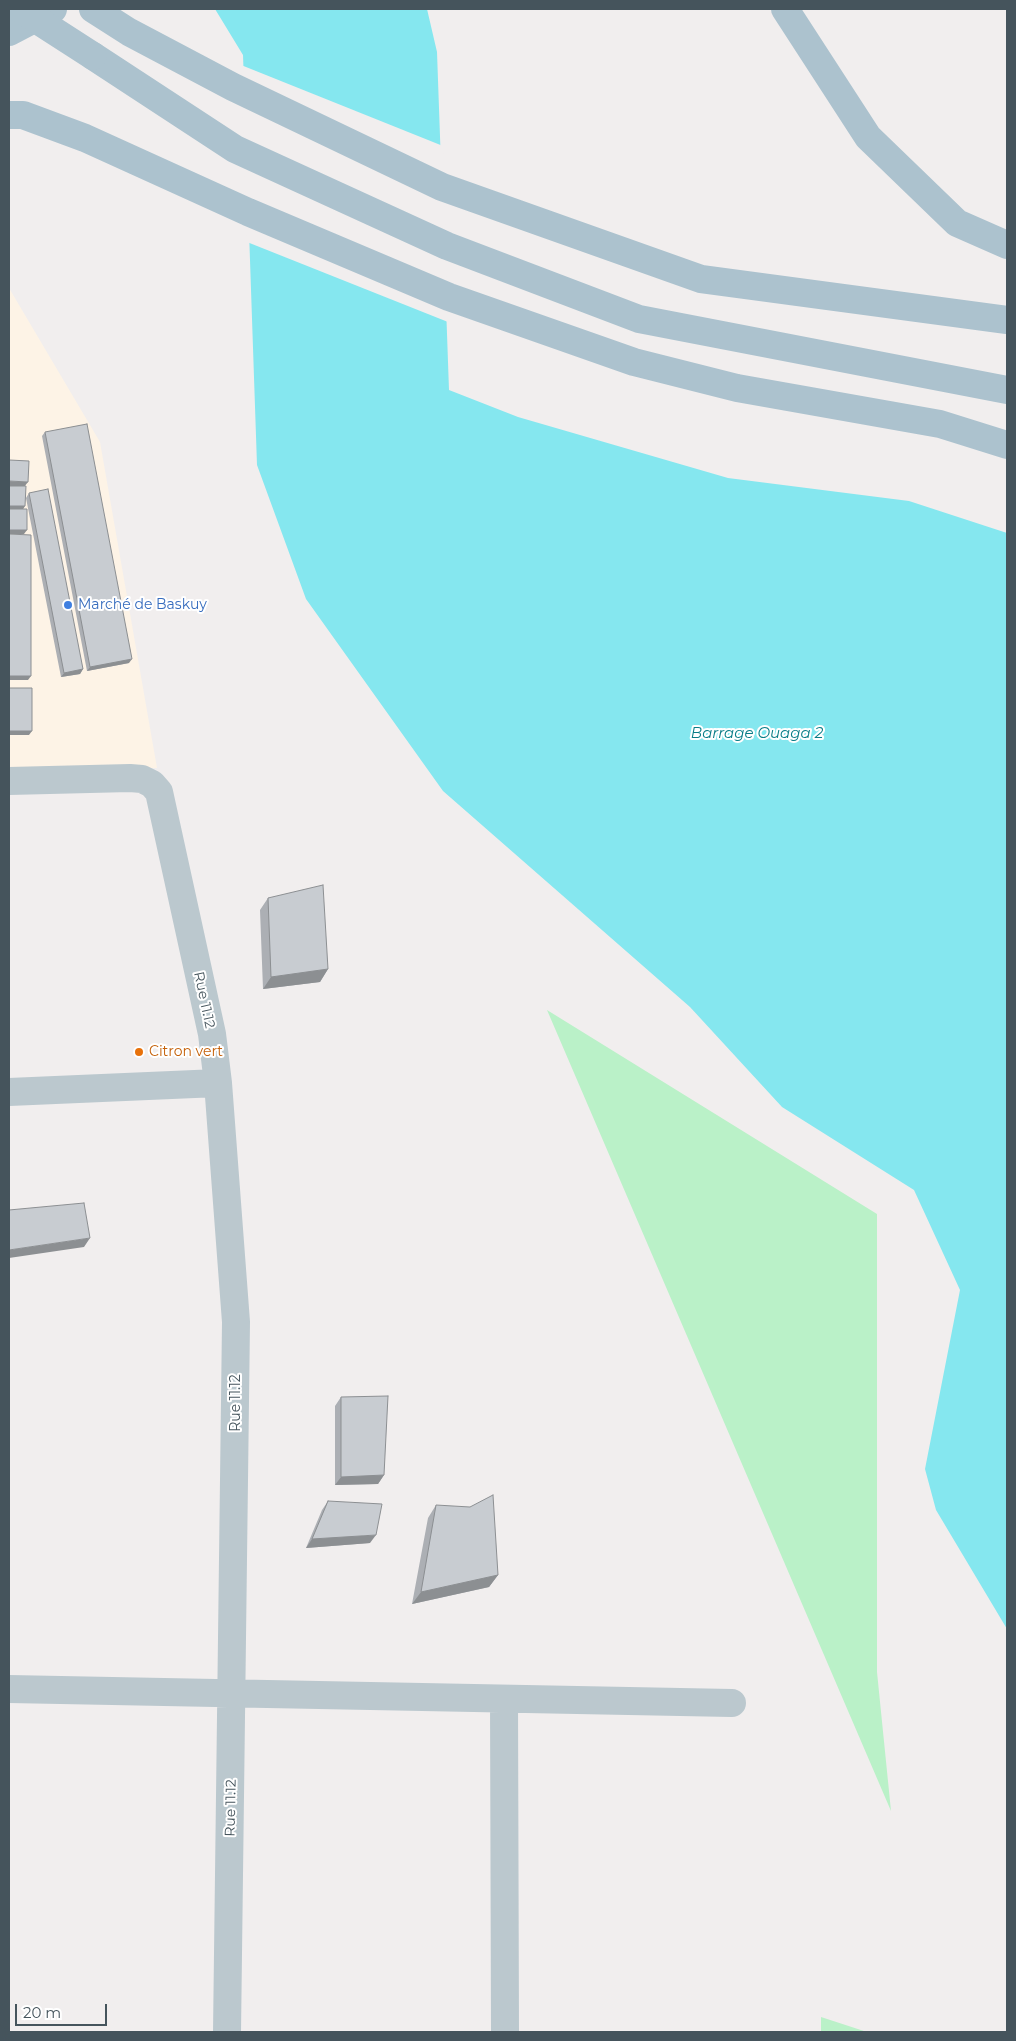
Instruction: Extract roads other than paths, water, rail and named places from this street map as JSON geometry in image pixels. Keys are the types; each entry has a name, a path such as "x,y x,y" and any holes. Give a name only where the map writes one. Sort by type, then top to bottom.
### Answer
{"main road":[{"path":"9,12 13,9"},
{"path":"20,9 234,148 447,246 639,319 1007,390"},
{"path":"9,32 53,9"},
{"path":"93,9 129,32 233,87 442,187 701,279 1007,320"},
{"path":"785,9 868,137 957,223 1007,245"},
{"path":"9,115 23,115 85,138 248,212 450,297 634,362 737,388 940,424 1007,445"}],"street":[{"name":"Rue 11.12","path":"9,781 130,778 152,784 162,800 212,1034 218,1083 236,1322 233,1692 227,2032"},
{"path":"9,1092 218,1083"},
{"path":"9,1689 732,1703"},
{"path":"504,1699 505,2032"}],"water":[{"name":"Barrage Ouaga 2","path":"215,9 427,9 437,52 449,390 518,417 728,478 909,501 1007,533 1007,1629 936,1510 925,1469 960,1290 914,1190 782,1107 690,1007 443,791 306,599 257,465 243,55"}],"place":[{"name":"Marché de Baskuy","path":"68,605"},
{"name":"Citron vert","path":"139,1052"}]}
